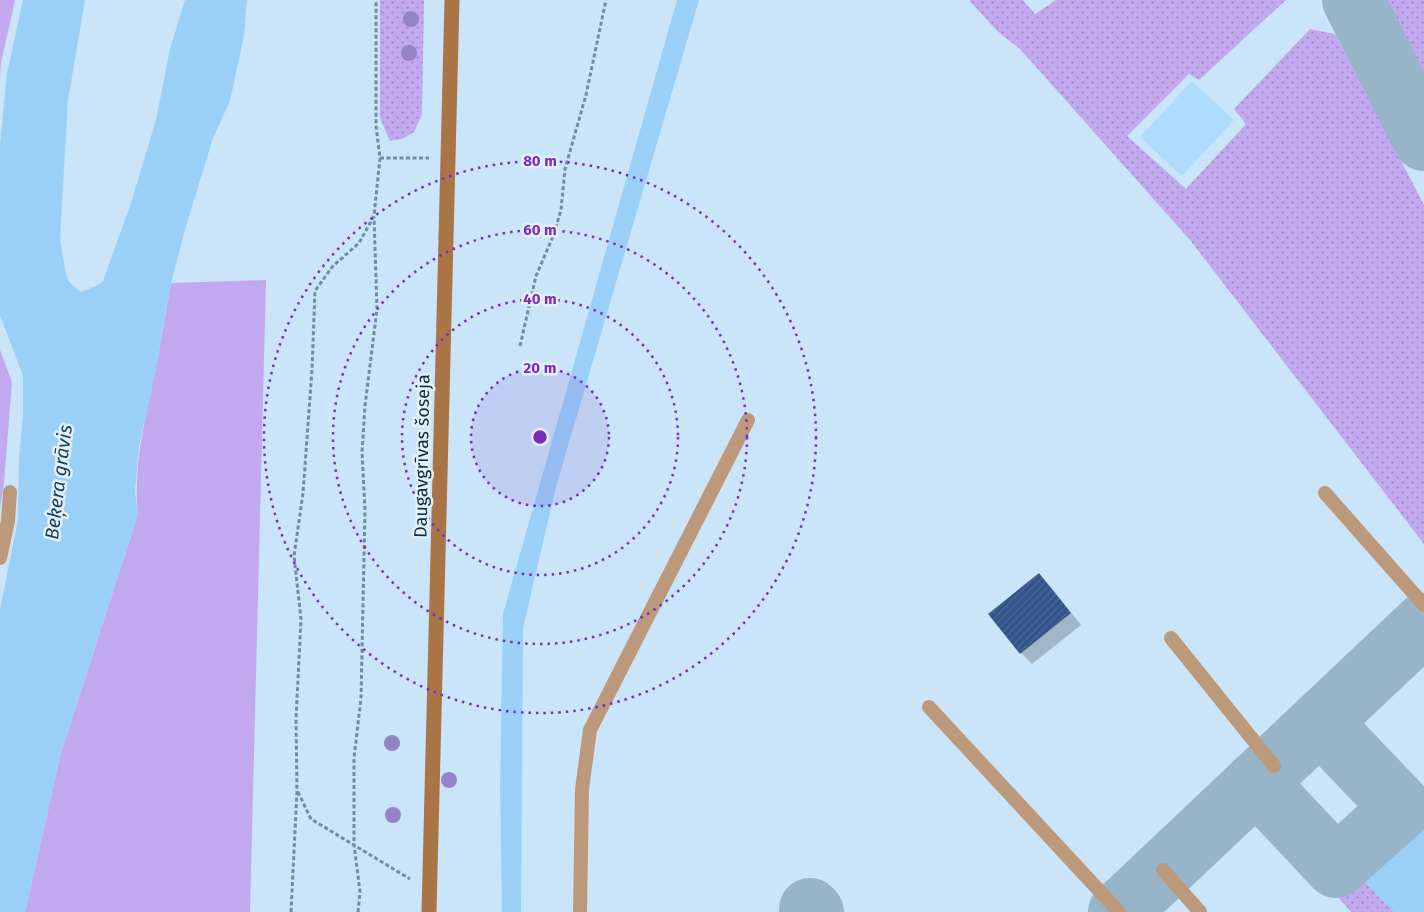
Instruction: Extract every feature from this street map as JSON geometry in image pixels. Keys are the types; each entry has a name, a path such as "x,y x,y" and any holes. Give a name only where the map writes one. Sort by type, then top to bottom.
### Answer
{"main road":[{"name":"Daugavgrīvas šoseja","path":"430,912 452,0"}],"lane":[{"path":"580,912 582,789 590,730 748,420"},
{"path":"0,558 8,521 10,492"},
{"path":"1325,493 1424,605"},
{"path":"1171,638 1274,766"},
{"path":"930,707 1119,912"},
{"path":"1163,870 1200,912"}],"path":[{"path":"358,912 360,892 354,844 354,758 362,688 365,510 362,452 365,406 377,309 374,216 380,158 376,126 376,0"},
{"path":"520,346 536,276 554,234 561,210 565,169 586,95 606,0"},
{"path":"380,158 449,158"},
{"path":"291,912 297,791 296,719 301,619 294,556 303,493 312,370 315,291 332,267 360,243 374,216"},
{"path":"297,791 311,819 430,891"}],"shaded area":[{"path":"0,0 15,0 1,63 0,76"},
{"path":"380,0 424,0 422,114 414,132 402,139 390,141 380,118"},
{"path":"969,0 1023,0 1035,14 1056,0 1286,0 1199,80 1189,74 1127,136 1186,189 1246,124 1234,109 1310,29 1335,34 1424,205 1424,544 1190,240 1020,49 996,30"},
{"path":"1371,0 1424,0 1424,103"},
{"path":"1192,81 1234,120 1182,176 1140,137"},
{"path":"266,280 250,912 25,912 61,753 138,514 137,480 140,447 171,283"},
{"path":"0,350 12,382 4,483 0,508"},
{"path":"1355,872 1394,912 1351,912 1331,889"}],"water":[{"name":"Beķera grāvis","path":"23,0 85,0 68,100 60,239 69,282 81,292 103,281 131,203 156,120 170,49 185,0 247,0 244,35 230,101 213,138 171,283 154,379 139,446 135,492 138,514 61,753 25,912 0,912 0,610 18,520 23,376 0,315 0,145 7,73"},
{"path":"677,0 699,0 556,487 523,628 521,912 502,912 500,788 503,614"},
{"path":"1415,814 1424,814 1424,912 1394,912 1355,872"}],"building":[{"path":"1039,573 1071,613 1020,654 988,614"}],"taxiway":[{"path":"1353,0 1424,140"},
{"path":"1119,912 1424,624"},
{"path":"1256,782 1336,867 1402,808 1320,722"},
{"path":"810,909 813,912"}]}
